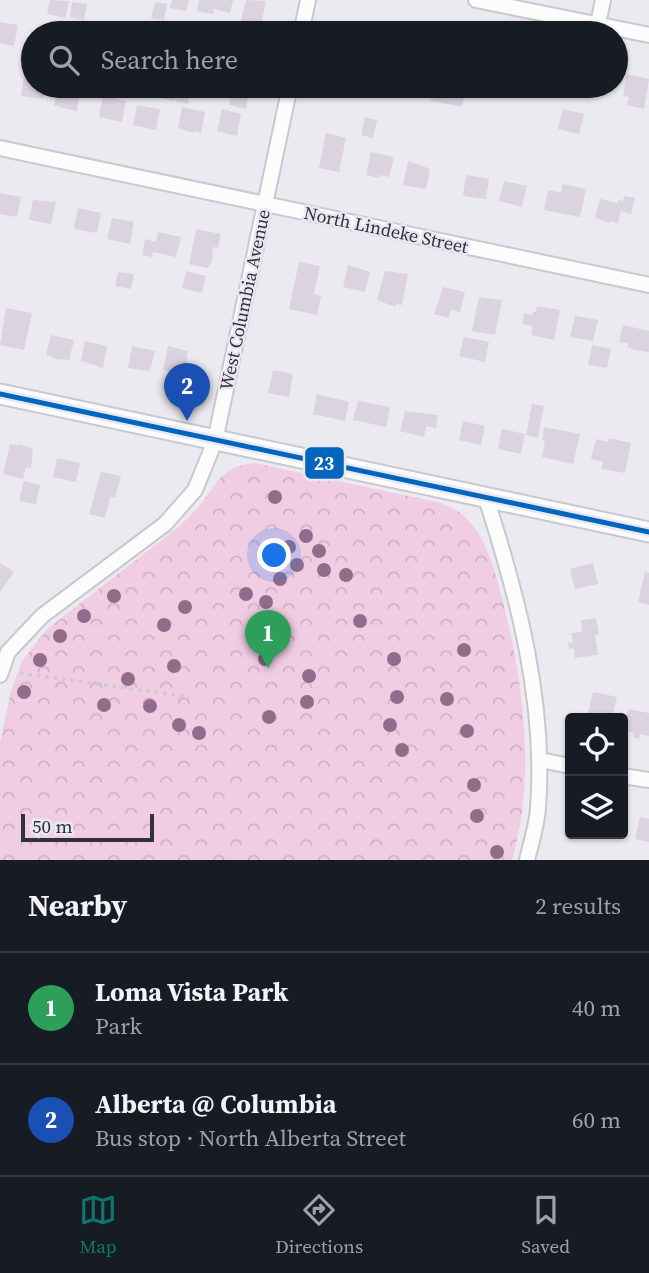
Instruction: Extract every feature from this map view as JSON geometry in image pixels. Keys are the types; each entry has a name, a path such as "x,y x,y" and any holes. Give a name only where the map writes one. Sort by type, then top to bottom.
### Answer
{"main road":[{"path":"0,394 649,532"}],"street":[{"path":"304,21 308,0"},
{"path":"477,0 583,21"},
{"path":"599,21 603,0"},
{"path":"628,30 649,35"},
{"name":"West Columbia Avenue","path":"0,675 8,652 42,616 164,524 195,490 215,441 288,98"},
{"name":"North Lindeke Street","path":"0,148 649,285"},
{"path":"486,498 520,615 540,760 538,811 527,860"},
{"path":"540,760 565,765"},
{"path":"628,777 649,780"}],"path":[{"path":"20,673 189,697"}],"green space":[{"path":"255,463 441,503 462,514 479,535 500,590 517,665 521,698 524,797 512,860 0,860 0,742 11,691 22,661 47,629 181,525 222,476 235,467"}],"building":[{"path":"50,0 69,1 65,18 47,14"},
{"path":"172,0 189,0 186,11 170,8"},
{"path":"199,0 233,0 230,13 214,9 213,14 197,11"},
{"path":"246,0 266,1 262,21 241,21"},
{"path":"72,2 87,4 84,20 70,17"},
{"path":"155,2 167,4 164,20 151,18"},
{"path":"0,22 18,25 14,46 0,43"},
{"path":"628,74 649,79 644,109 627,105"},
{"path":"55,98 79,98 77,112 54,105"},
{"path":"103,98 126,101 122,122 99,117"},
{"path":"177,98 189,98 188,104 176,101"},
{"path":"230,98 248,98 246,109 229,105"},
{"path":"432,98 464,98 462,107 431,101"},
{"path":"137,105 160,109 156,130 133,125"},
{"path":"182,107 205,112 201,133 178,128"},
{"path":"222,109 241,114 237,136 217,131"},
{"path":"563,109 584,114 579,134 558,129"},
{"path":"365,117 377,120 373,138 361,135"},
{"path":"326,133 346,138 339,172 319,168"},
{"path":"371,152 394,157 389,177 366,175"},
{"path":"408,161 430,169 426,189 403,185"},
{"path":"466,175 489,179 486,199 463,196"},
{"path":"504,181 527,186 522,207 499,201"},
{"path":"563,184 586,189 580,217 544,210 548,190 561,193"},
{"path":"0,193 21,197 17,217 0,214"},
{"path":"624,196 635,198 631,214 621,211 618,223 595,218 600,199 618,203 618,200 623,201"},
{"path":"33,200 56,202 51,224 29,220"},
{"path":"78,208 101,213 97,233 74,229"},
{"path":"112,218 134,222 130,244 107,239"},
{"path":"196,229 221,234 218,248 213,247 212,261 208,268 189,264"},
{"path":"158,232 181,237 176,257 153,252 152,257 142,255 145,239 156,242"},
{"path":"299,262 320,266 314,294 321,296 317,315 289,309"},
{"path":"348,265 370,272 365,292 343,287"},
{"path":"186,271 206,276 202,293 182,288"},
{"path":"385,271 408,274 402,305 396,304 395,307 377,300"},
{"path":"118,272 134,274 131,289 115,286"},
{"path":"443,287 465,292 460,312 451,310 449,318 434,314"},
{"path":"479,297 502,300 495,335 472,331"},
{"path":"537,306 560,310 554,340 531,335 533,326 522,324 524,313 532,315"},
{"path":"6,308 32,313 24,350 0,345"},
{"path":"575,316 598,320 593,341 570,337"},
{"path":"623,325 649,331 649,352 634,350 628,347 628,343 619,342"},
{"path":"51,335 74,340 69,360 61,361 46,355"},
{"path":"464,337 489,342 485,362 459,356"},
{"path":"85,341 107,346 103,368 81,361"},
{"path":"592,345 611,349 607,368 588,365"},
{"path":"132,346 155,351 150,371 128,368"},
{"path":"168,346 188,351 184,374 163,370"},
{"path":"273,370 293,374 289,397 268,393"},
{"path":"317,394 349,402 345,421 313,414"},
{"path":"358,401 390,407 386,427 353,420"},
{"path":"532,404 544,406 538,438 526,435"},
{"path":"405,411 438,415 436,428 426,426 424,437 400,431"},
{"path":"463,421 485,426 481,445 459,440"},
{"path":"544,427 580,434 573,464 542,457"},
{"path":"502,429 525,434 521,454 498,449"},
{"path":"609,438 631,443 625,473 601,469 603,462 591,459 596,439 608,442"},
{"path":"10,444 33,449 31,468 26,467 23,479 3,474"},
{"path":"57,458 80,463 76,482 53,477"},
{"path":"101,472 121,476 115,498 110,497 105,518 89,514"},
{"path":"24,481 40,485 36,504 19,501"},
{"path":"0,563 14,572 0,592"},
{"path":"593,563 598,584 575,589 570,569"},
{"path":"645,572 649,573 649,605 638,602"},
{"path":"596,618 599,634 595,635 598,655 575,658 574,648 569,649 568,643 573,642 571,633 582,632 581,620"},
{"path":"593,692 617,697 613,713 588,713"},
{"path":"628,709 649,713 649,736 640,734 639,739 633,737 634,733 628,731"},
{"path":"640,817 649,819 649,842 635,839"}],"transit line":[{"name":"23","path":"0,394 649,532"}],"place":[{"name":"Alberta @ Columbia","path":"187,421"},
{"name":"Loma Vista Park","path":"268,668"}]}
